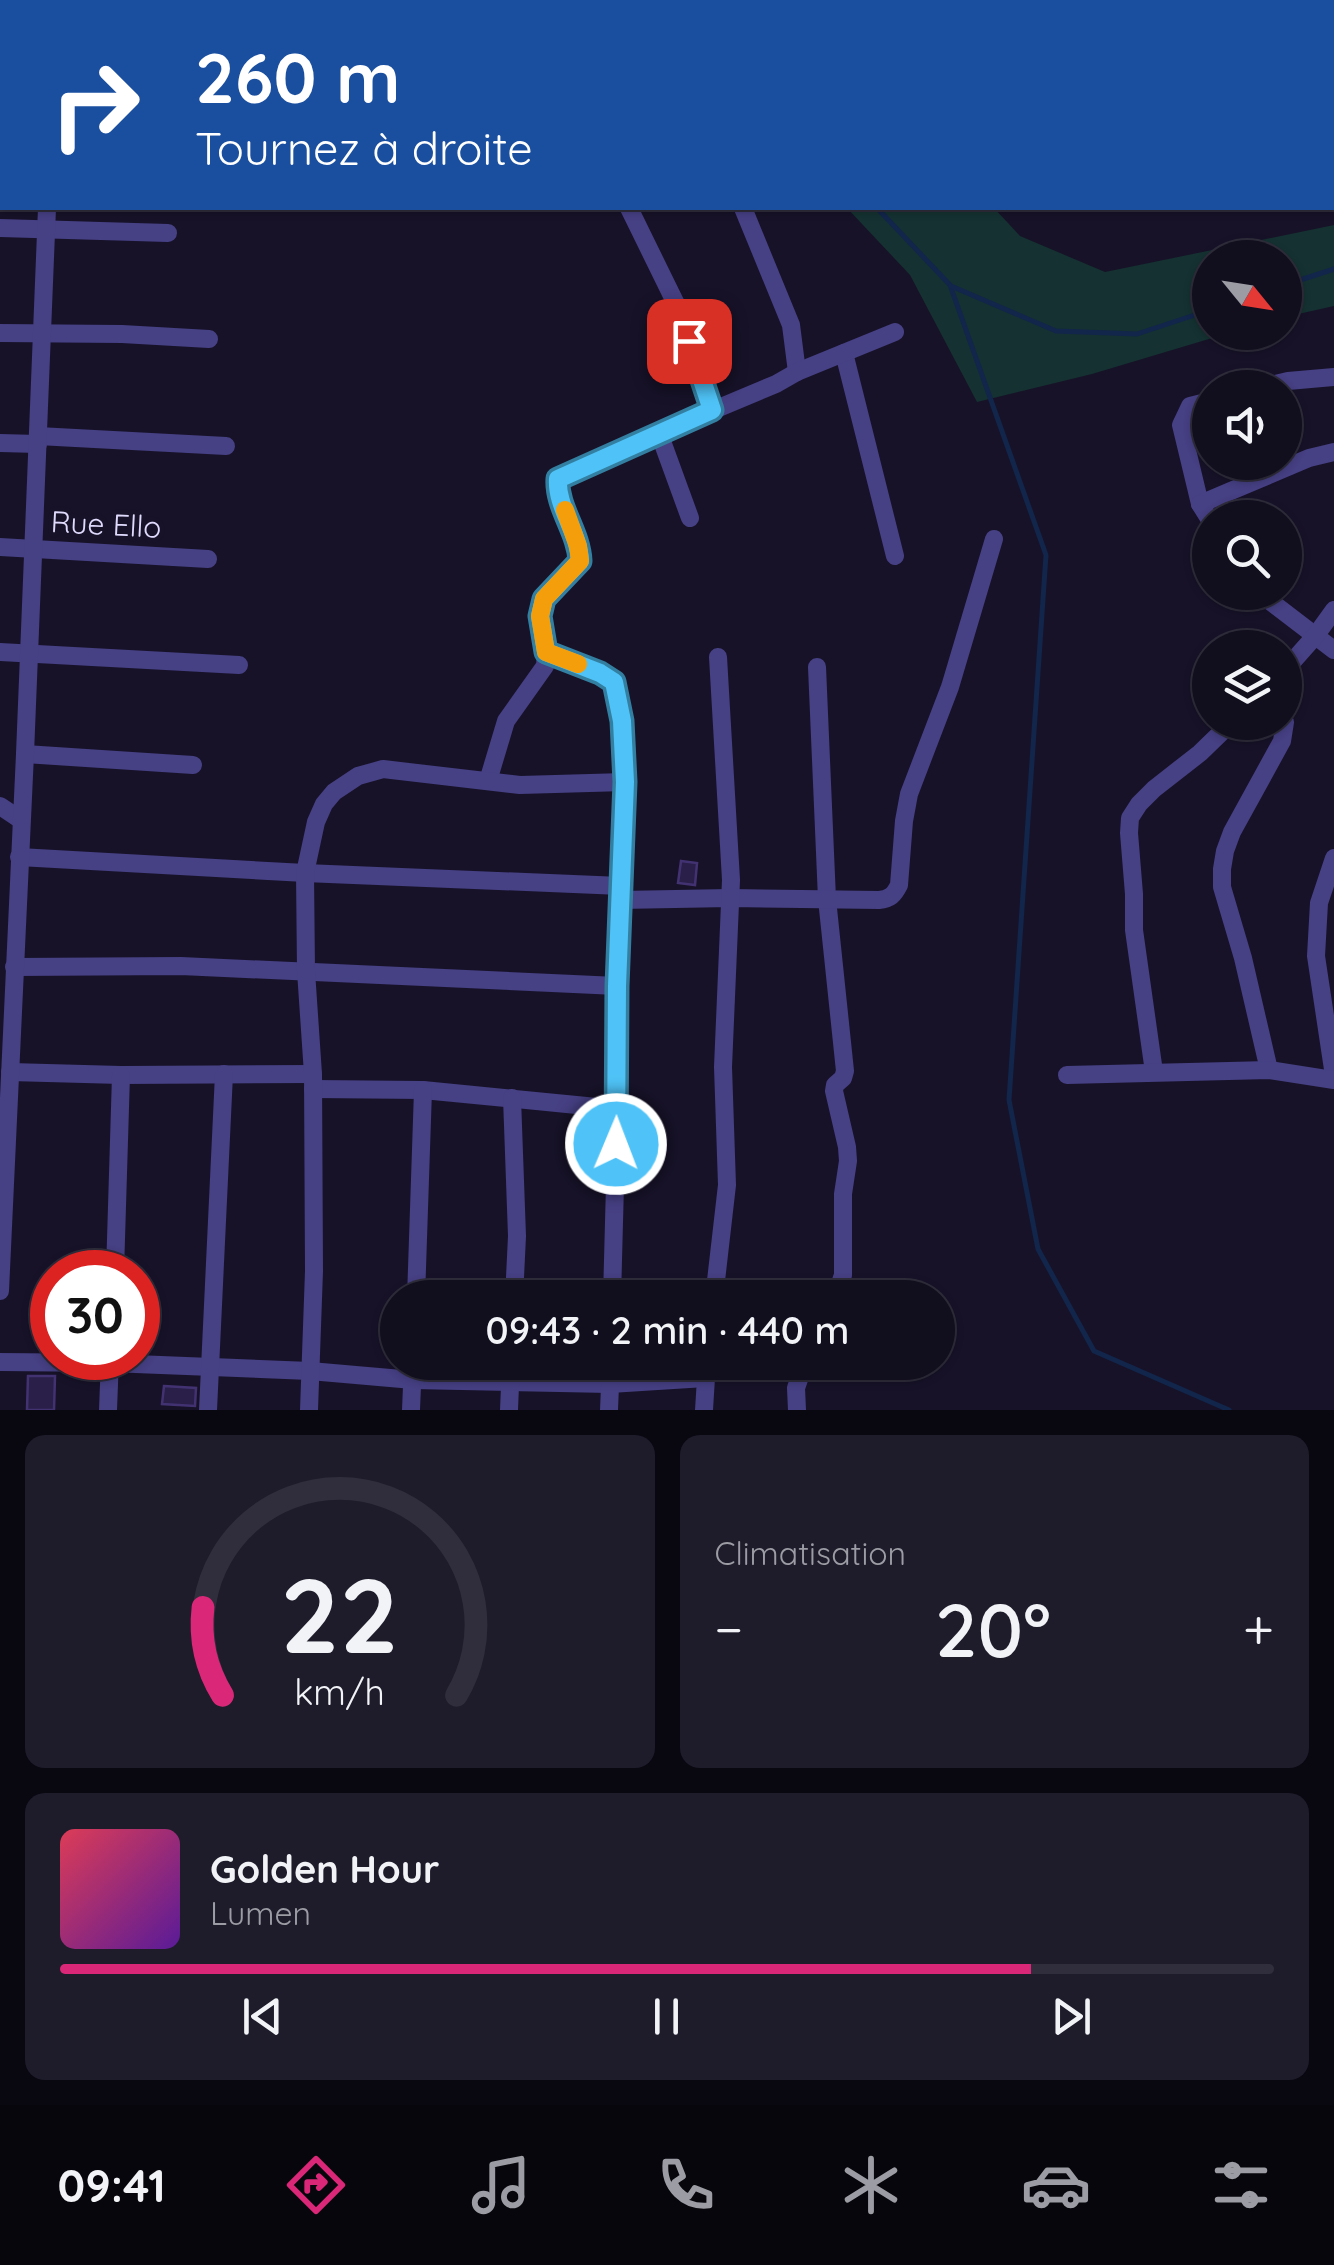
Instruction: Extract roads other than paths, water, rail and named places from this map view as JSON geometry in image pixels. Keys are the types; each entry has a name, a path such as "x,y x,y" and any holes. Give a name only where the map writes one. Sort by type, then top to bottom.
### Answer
{"street":[{"path":"0,1291 10,1072 6,1015 14,967 9,894 19,857 25,754 48,210"},
{"path":"630,210 677,306 712,410"},
{"path":"744,210 791,325 797,372"},
{"path":"0,228 168,233"},
{"path":"0,332 208,339"},
{"path":"488,780 506,721 540,674 546,652 540,616 544,599 580,561 557,490 558,479 895,332"},
{"path":"844,353 895,556"},
{"path":"1302,379 1334,376"},
{"path":"1192,406 1182,425 1192,469"},
{"path":"659,433 690,518"},
{"path":"0,443 38,440 226,446"},
{"path":"1209,500 1309,458 1334,452"},
{"path":"19,857 620,893 888,899 899,886 909,794 950,687 994,540"},
{"name":"Rue Ello","path":"0,548 208,559"},
{"path":"1280,610 1334,650"},
{"path":"1302,651 1334,610"},
{"path":"0,652 238,665"},
{"path":"546,652 614,682 622,721 625,782 612,1280"},
{"path":"716,1280 727,1185 723,1067 730,898 718,657"},
{"path":"817,668 827,899 844,1070 834,1091 848,1162 842,1194 841,1280"},
{"path":"1154,1072 1134,930 1130,818 1154,789 1213,740"},
{"path":"1269,1070 1222,886 1222,870 1232,832 1282,740"},
{"path":"25,754 193,764"},
{"path":"309,1410 314,1270 313,1081 305,873 324,804 358,776 384,769 520,786 625,782"},
{"path":"0,806 21,820"},
{"path":"1068,1075 1269,1070 1334,1078 1316,956 1320,903 1334,858"},
{"path":"14,967 181,966 617,986"},
{"path":"10,1072 224,1074 616,1109"},
{"path":"208,1410 224,1074"},
{"path":"116,1250 121,1075"},
{"path":"417,1280 423,1090"},
{"path":"512,1098 515,1280"},
{"path":"0,1362 30,1361"},
{"path":"160,1364 210,1369 380,1371"},
{"path":"108,1410 109,1380"},
{"path":"411,1410 413,1380"},
{"path":"509,1410 510,1380"},
{"path":"577,1380 610,1384 637,1380"},
{"path":"610,1380 610,1410"},
{"path":"704,1410 706,1380"},
{"path":"797,1410 799,1380"}],"waterway":[{"path":"879,210 950,285 1046,555 1009,1100 1038,1249 1094,1351 1229,1410"},
{"path":"1302,279 1334,269"},
{"path":"951,286 1056,331 1137,334 1192,316"}]}
